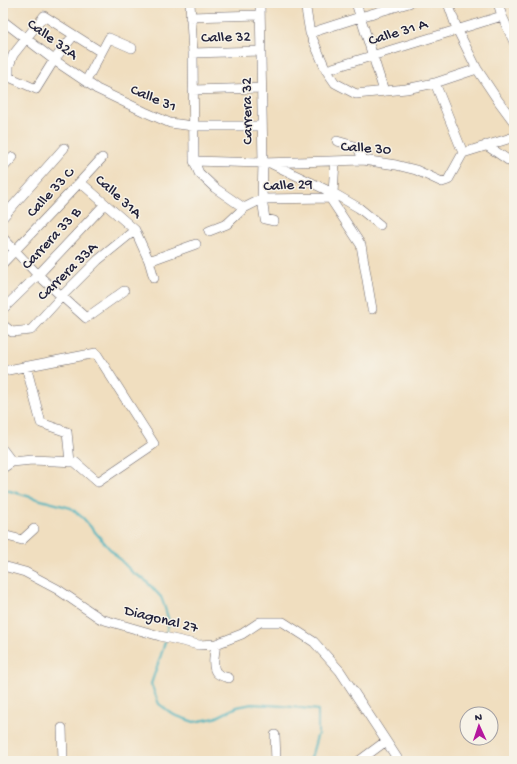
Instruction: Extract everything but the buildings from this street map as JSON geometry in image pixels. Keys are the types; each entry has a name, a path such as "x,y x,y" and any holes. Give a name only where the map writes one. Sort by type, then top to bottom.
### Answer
{"street":[{"path":"190,3 194,161 199,173 204,178 215,188 244,208"},
{"name":"Carrera 32","path":"260,3 262,126 266,163 262,199 265,219 274,221"},
{"path":"305,3 310,33 326,70 335,83 356,94 406,89 435,83 477,69"},
{"path":"356,3 384,91"},
{"path":"310,33 409,3"},
{"path":"448,3 457,30 477,69 497,100 514,122"},
{"path":"498,3 502,16 514,42"},
{"path":"190,17 260,14"},
{"path":"74,35 54,60 36,89 9,77 9,66 13,55 44,16 101,52"},
{"name":"Calle 31 A","path":"326,70 502,16"},
{"name":"Calle 32A","path":"3,21 54,60 86,81"},
{"path":"86,81 109,38 132,48"},
{"name":"Calle 32","path":"192,53 260,51"},
{"name":"Calle 31","path":"86,81 97,89 170,123 193,126 262,126"},
{"path":"435,83 463,153 514,137"},
{"path":"193,90 261,88"},
{"path":"337,141 358,146 363,160"},
{"path":"486,146 514,164"},
{"path":"3,217 64,148"},
{"name":"Calle 30","path":"194,161 266,163 363,160 396,165 416,170 442,182 448,180 463,153"},
{"path":"3,168 13,157"},
{"name":"Calle 33 C","path":"3,263 16,251 102,158"},
{"path":"335,161 332,195 361,245 372,309"},
{"path":"266,163 359,208 380,225"},
{"name":"Calle 31A","path":"80,182 135,230 149,261 154,278"},
{"name":"Calle 29","path":"209,231 227,224 244,208 262,199 332,195"},
{"name":"Carrera 33 B","path":"3,309 38,275 105,204"},
{"name":"Carrera 33A","path":"3,325 12,332 31,330 98,260 135,230"},
{"path":"3,238 38,275 86,318 124,291"},
{"path":"149,261 196,244"},
{"path":"3,371 96,353 154,444 98,482 75,462 32,460 12,462 3,468"},
{"path":"26,366 41,422 67,432 70,462"},
{"path":"3,450 12,462"},
{"path":"3,535 22,540 34,528"},
{"name":"Diagonal 27","path":"3,566 25,572 57,588 101,619 174,639 199,644 216,644 242,634 260,622 283,622 314,642 340,671 399,761"},
{"path":"216,644 214,662 216,673 223,677 229,678"},
{"path":"62,728 63,761"},
{"path":"275,735 276,761"},
{"path":"359,761 386,741"}],"waterway":[{"path":"3,489 71,508 83,518 133,573 144,579 161,597 169,621 166,634"},
{"path":"165,641 151,684 159,704 174,715 194,722 215,718 237,707 252,704 318,710 318,733 310,761"}]}
